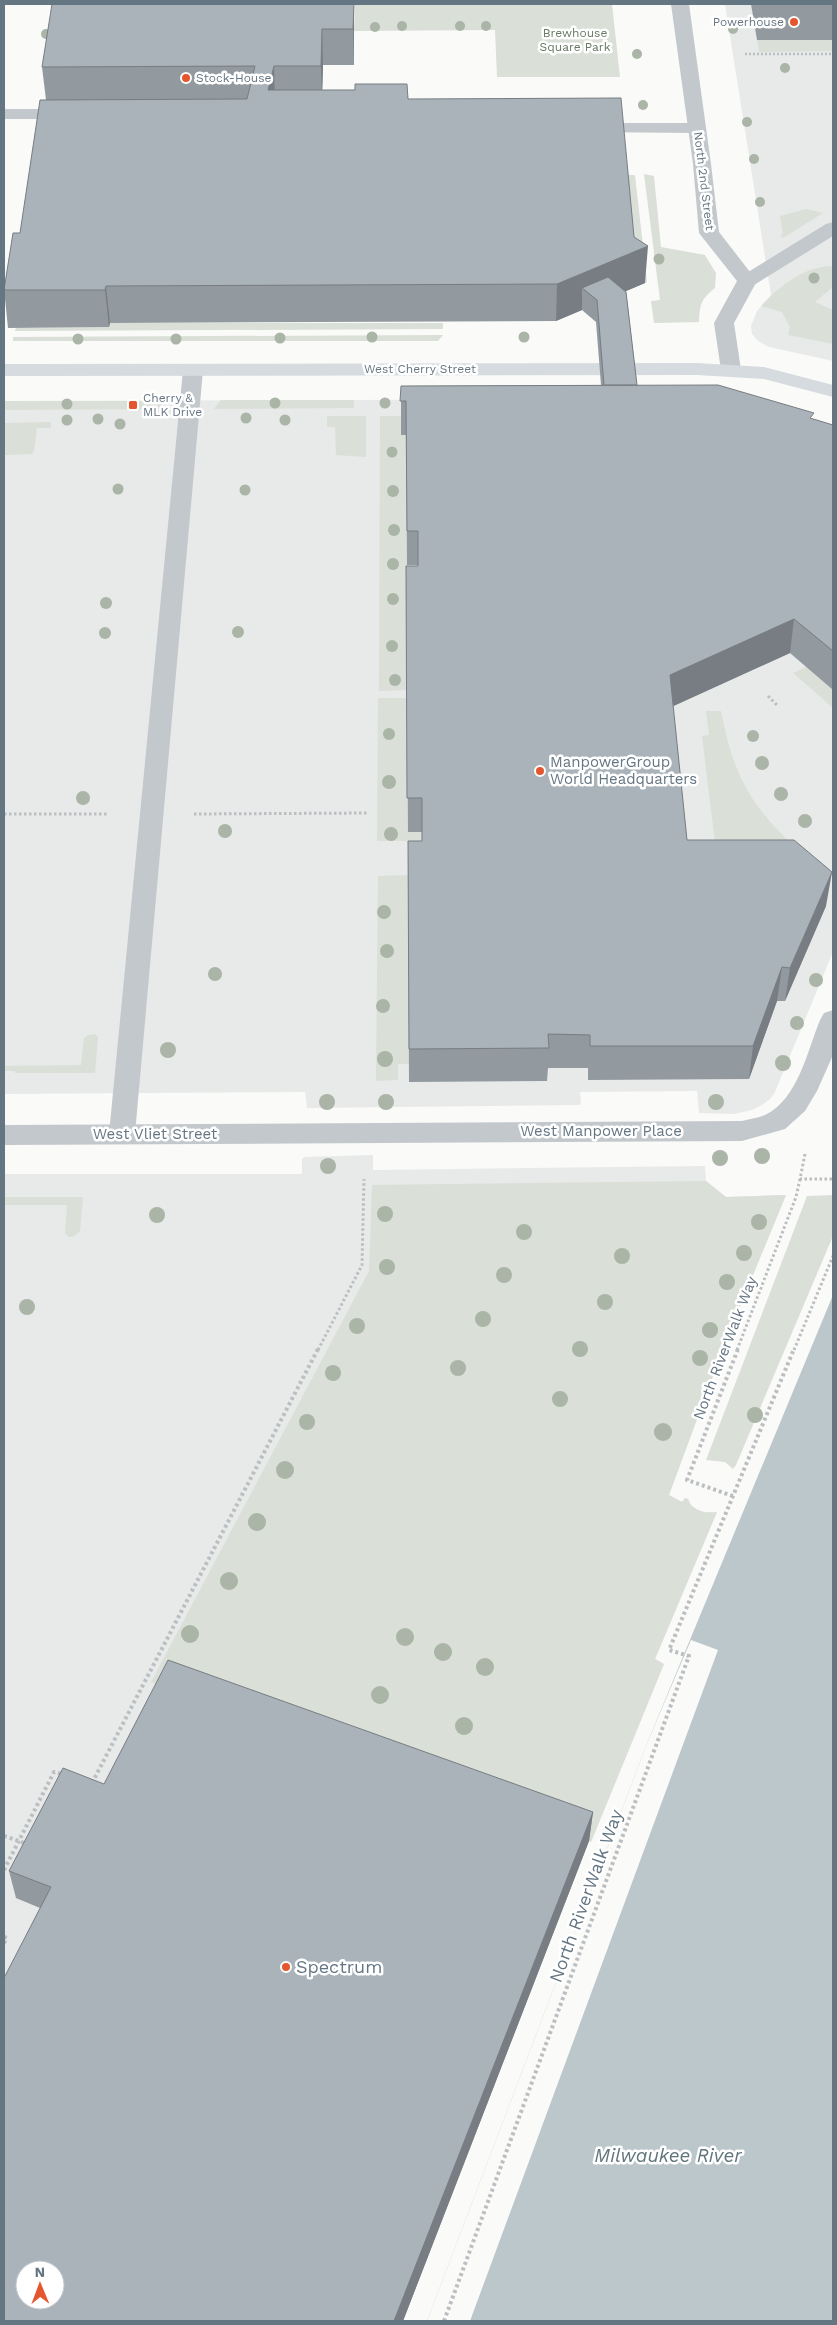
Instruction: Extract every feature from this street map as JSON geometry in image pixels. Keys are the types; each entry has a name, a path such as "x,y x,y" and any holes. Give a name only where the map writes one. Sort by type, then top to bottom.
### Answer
{"street":[{"name":"North 2nd Street","path":"680,4 709,233 747,280"},
{"path":"731,370 724,323 747,280"},
{"name":"West Cherry Street","path":"4,370 731,370 783,377 833,391"},
{"name":"West Manpower Place","path":"306,1133 742,1131 777,1121 793,1109 803,1095 833,1020"},
{"name":"West Vliet Street","path":"4,1135 306,1133"}],"lane":[{"path":"4,114 93,114"},
{"path":"575,128 697,128"},
{"path":"747,280 833,228"},
{"path":"122,1134 193,370"}],"path":[{"path":"745,54 833,54"},
{"path":"768,696 778,706"},
{"path":"82,1781 91,1784 362,1265 364,1179"},
{"name":"North RiverWalk Way","path":"733,1496 687,1480 796,1198 800,1179"},
{"path":"819,1179 833,1179"},
{"name":"North RiverWalk Way","path":"444,2321 689,1656 669,1650 833,1256"},
{"path":"4,1870 54,1772 64,1775"},
{"path":"4,1836 34,1847"},
{"path":"4,1937 6,1938 4,1943"}],"shaded area":[{"path":"725,4 833,4 833,361 769,347 758,341 752,334 751,326 757,311 771,295"},
{"path":"690,399 833,430 833,952 775,1092 770,1099 752,1110 734,1114 699,1113 697,1091 580,1092 581,1103 579,1105 307,1108 305,1092 4,1094 4,401"},
{"path":"373,1155 373,1170 705,1166 706,1181 726,1197 786,1195 727,1338 669,1495 682,1502 685,1498 688,1499 691,1506 703,1512 717,1512 655,1659 664,1664 591,1842 589,1841 403,2321 4,2321 4,1174 302,1174 302,1159 305,1157"}],"green space":[{"name":"Brewhouse Square Park","path":"355,4 612,4 620,77 497,77 495,30 354,31"},
{"path":"757,40 833,40 833,51 759,52"},
{"path":"644,174 654,176 661,247 705,255 716,273 715,288 702,302 699,322 654,323 651,301 660,300"},
{"path":"622,175 635,175 647,282 645,283 632,274"},
{"path":"806,209 823,213 783,238 780,235 783,234 780,216"},
{"path":"833,266 833,287 815,302 833,310 833,344 788,335 790,327 782,312 761,306 793,278 822,267"},
{"path":"110,323 443,323 443,329 15,331 16,328 109,327"},
{"path":"443,335 438,341 13,341 13,337"},
{"path":"221,400 354,400 354,408 214,409"},
{"path":"4,401 159,401 163,409 4,410"},
{"path":"604,415 401,435 406,435 407,565 418,565 418,600 407,600 407,690 379,691 380,416"},
{"path":"327,416 366,416 366,457 336,455 335,427 327,427"},
{"path":"51,422 51,428 37,428 32,454 4,455 4,423"},
{"path":"806,667 833,690 833,708 793,673"},
{"path":"378,698 407,698 408,832 422,832 422,841 377,841"},
{"path":"706,711 721,711 732,755 747,789 769,820 800,852 716,851 702,736 709,735"},
{"path":"408,875 409,1064 398,1064 398,1080 376,1081 378,876"},
{"path":"95,1034 98,1037 95,1073 15,1073 15,1071 4,1071 4,1066 81,1065 84,1038"},
{"path":"706,1181 726,1197 786,1195 727,1338 669,1495 682,1502 685,1498 688,1499 700,1511 717,1512 655,1659 664,1664 591,1842 151,1682 369,1271 372,1185"},
{"path":"833,1195 833,1236 736,1465 733,1469 725,1462 706,1460 807,1196"},
{"path":"4,1197 83,1197 80,1231 73,1237 69,1237 65,1233 67,1205 4,1205"}],"water":[{"name":"Milwaukee River","path":"833,1295 833,2321 427,2321 648,1741"}],"pier":[{"path":"691,1640 718,1650 470,2321 427,2321 648,1741"}],"building":[{"path":"52,4 354,4 353,29 322,29 321,66 274,66 268,90 355,90 355,84 407,84 408,99 621,98 634,237 648,246 557,284 106,286 105,290 4,290 13,233 20,233 40,100 247,99 255,66 42,67"},
{"path":"608,277 626,292 637,385 604,385 597,300 582,288"},
{"name":"ManpowerGroup World Headquarters","path":"718,385 814,413 810,418 833,425 833,651 794,619 670,675 687,840 794,840 832,872 790,968 782,967 753,1046 590,1046 590,1035 548,1034 549,1048 409,1049 408,841 422,841 422,798 407,798 406,566 418,566 418,531 407,531 406,401 400,401 401,386"},
{"name":"Spectrum","path":"168,1660 593,1812 394,2321 4,2321 4,1978 51,1887 9,1871 63,1768 104,1784"}],"place":[{"name":"Powerhouse","path":"794,22"},
{"name":"Stock-House","path":"186,78"},
{"name":"Cherry & MLK Drive","path":"133,405"},
{"name":"ManpowerGroup World Headquarters","path":"540,771"},
{"name":"Spectrum","path":"286,1967"}]}
